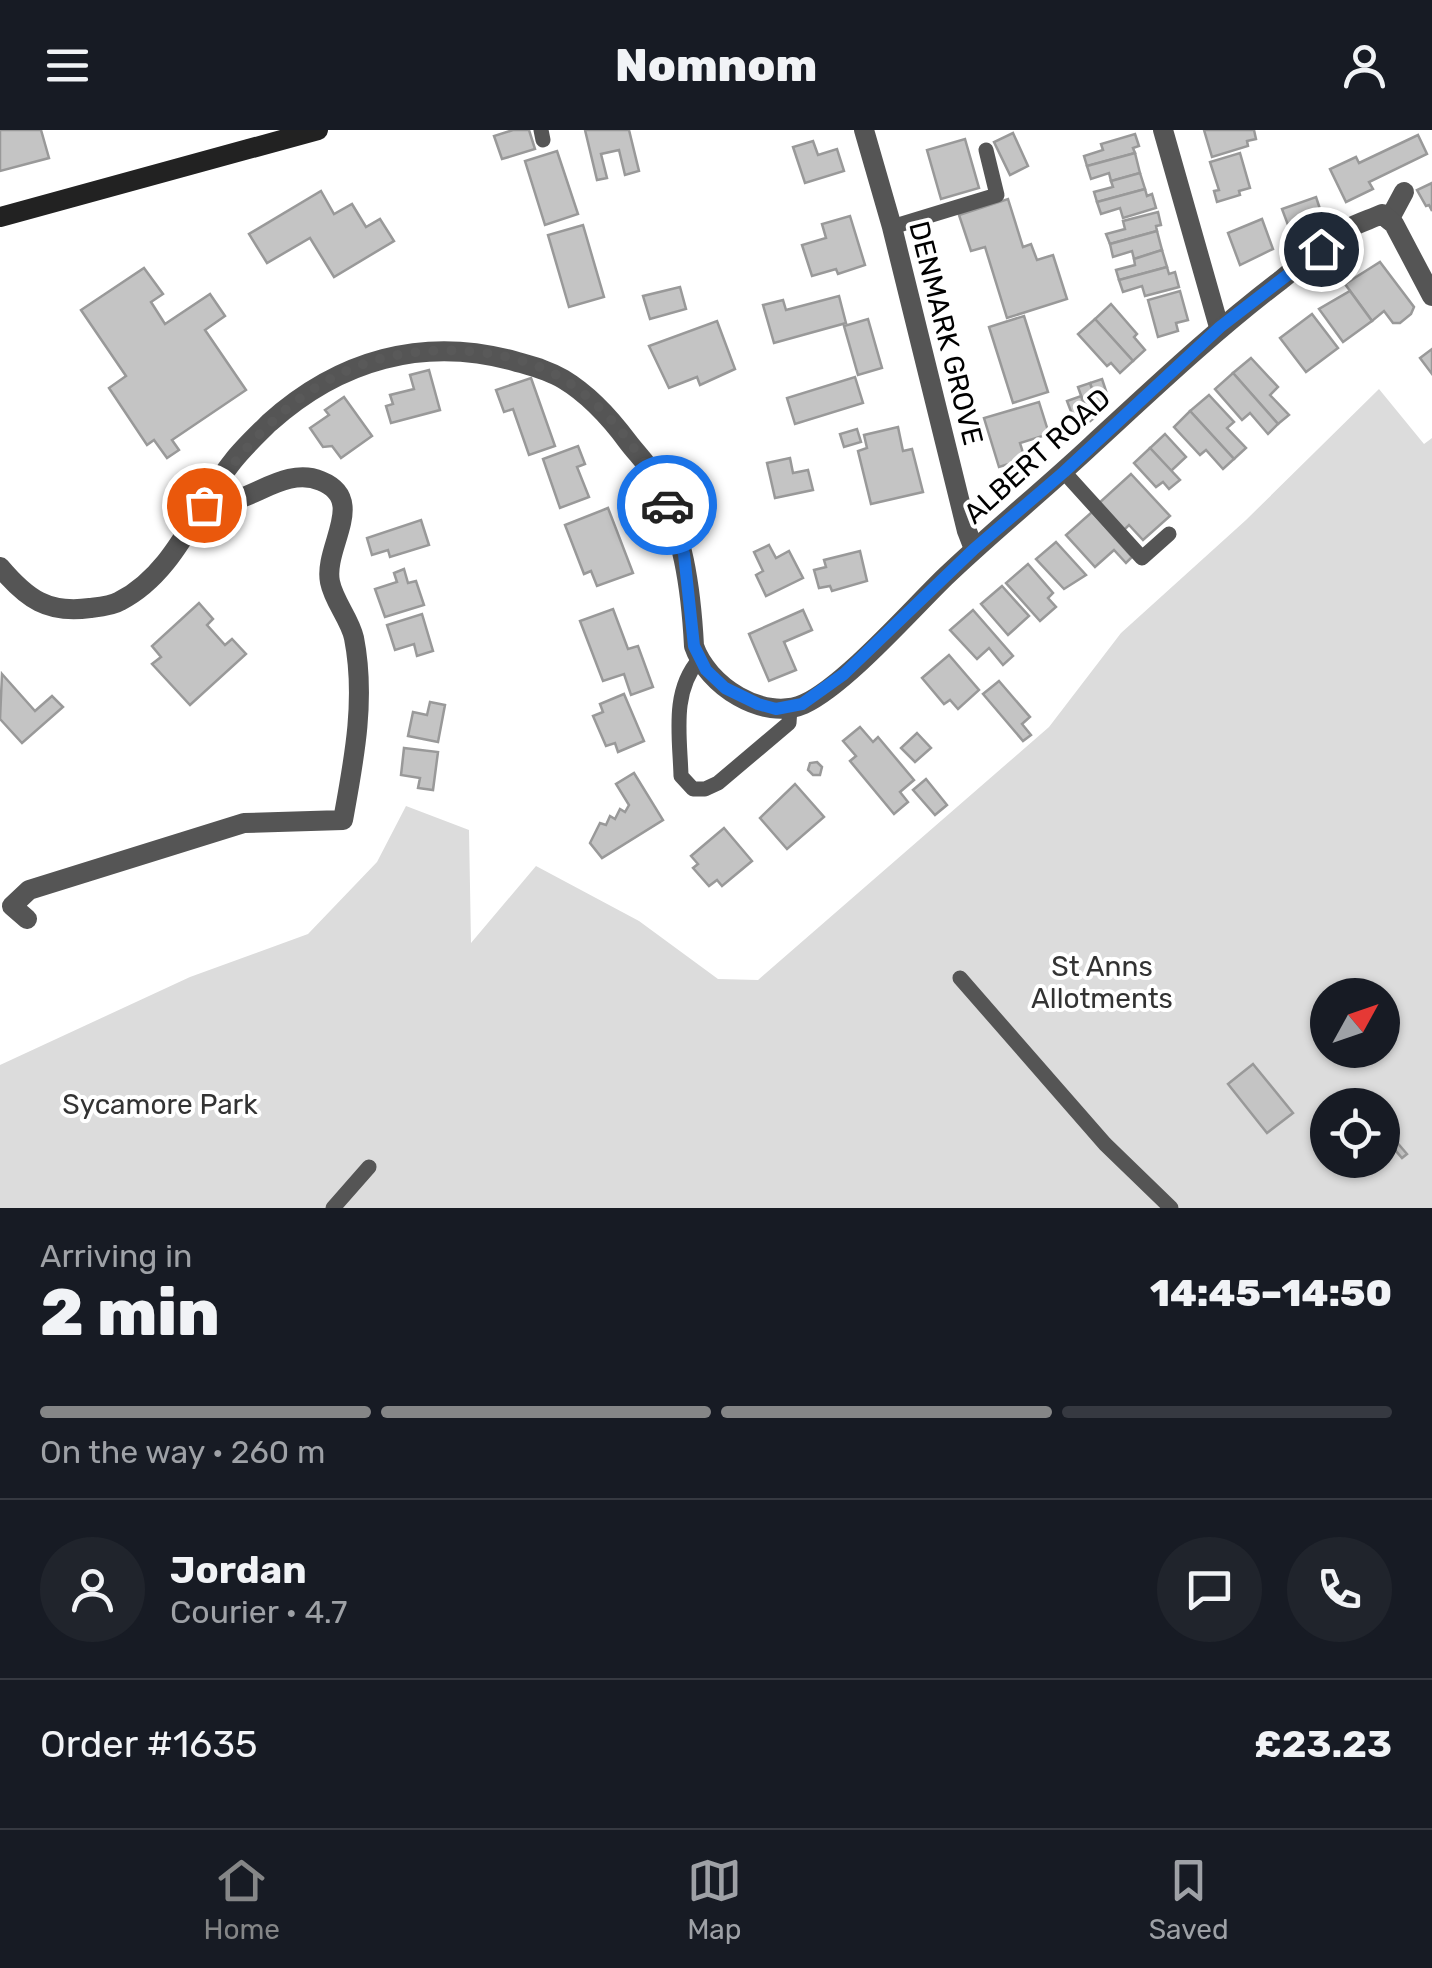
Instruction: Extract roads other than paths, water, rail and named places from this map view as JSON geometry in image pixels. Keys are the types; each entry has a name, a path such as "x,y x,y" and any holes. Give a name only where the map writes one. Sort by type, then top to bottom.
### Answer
{"main road":[{"path":"0,217 318,130"}],"street":[{"name":"DENMARK GROVE","path":"864,130 974,549"},
{"path":"1163,130 1220,327"},
{"path":"1404,192 1388,220 1394,224 1432,296"},
{"name":"ALBERT ROAD","path":"790,708 834,684 974,549 1064,472 1220,327 1346,229 1382,214 1388,220"},
{"path":"0,568 18,589 45,606 73,610 119,602 157,573 232,462 271,422 320,386 358,366 402,352 447,350 494,356 546,370 583,394 620,431 654,476 675,522 684,554 699,660 716,680 739,696 776,709 790,708"},
{"path":"27,918 12,906 29,890 244,823 342,820 355,751 360,683 354,634 329,581 345,509 340,494 321,480 300,477 283,480 238,500 204,505"}],"lane":[{"path":"892,227 997,195 986,150"},
{"path":"1064,472 1142,558 1170,534"},
{"name":"ALBERT ROAD","path":"699,660 690,672 678,708 682,776 693,789 718,783 789,723 790,708"},
{"path":"960,978 1105,1144 1171,1208"},
{"path":"334,1208 369,1167"}],"park label":[{"name":"St Anns Allotments","path":"1102,982"},
{"name":"Sycamore Park","path":"160,1104"}]}
